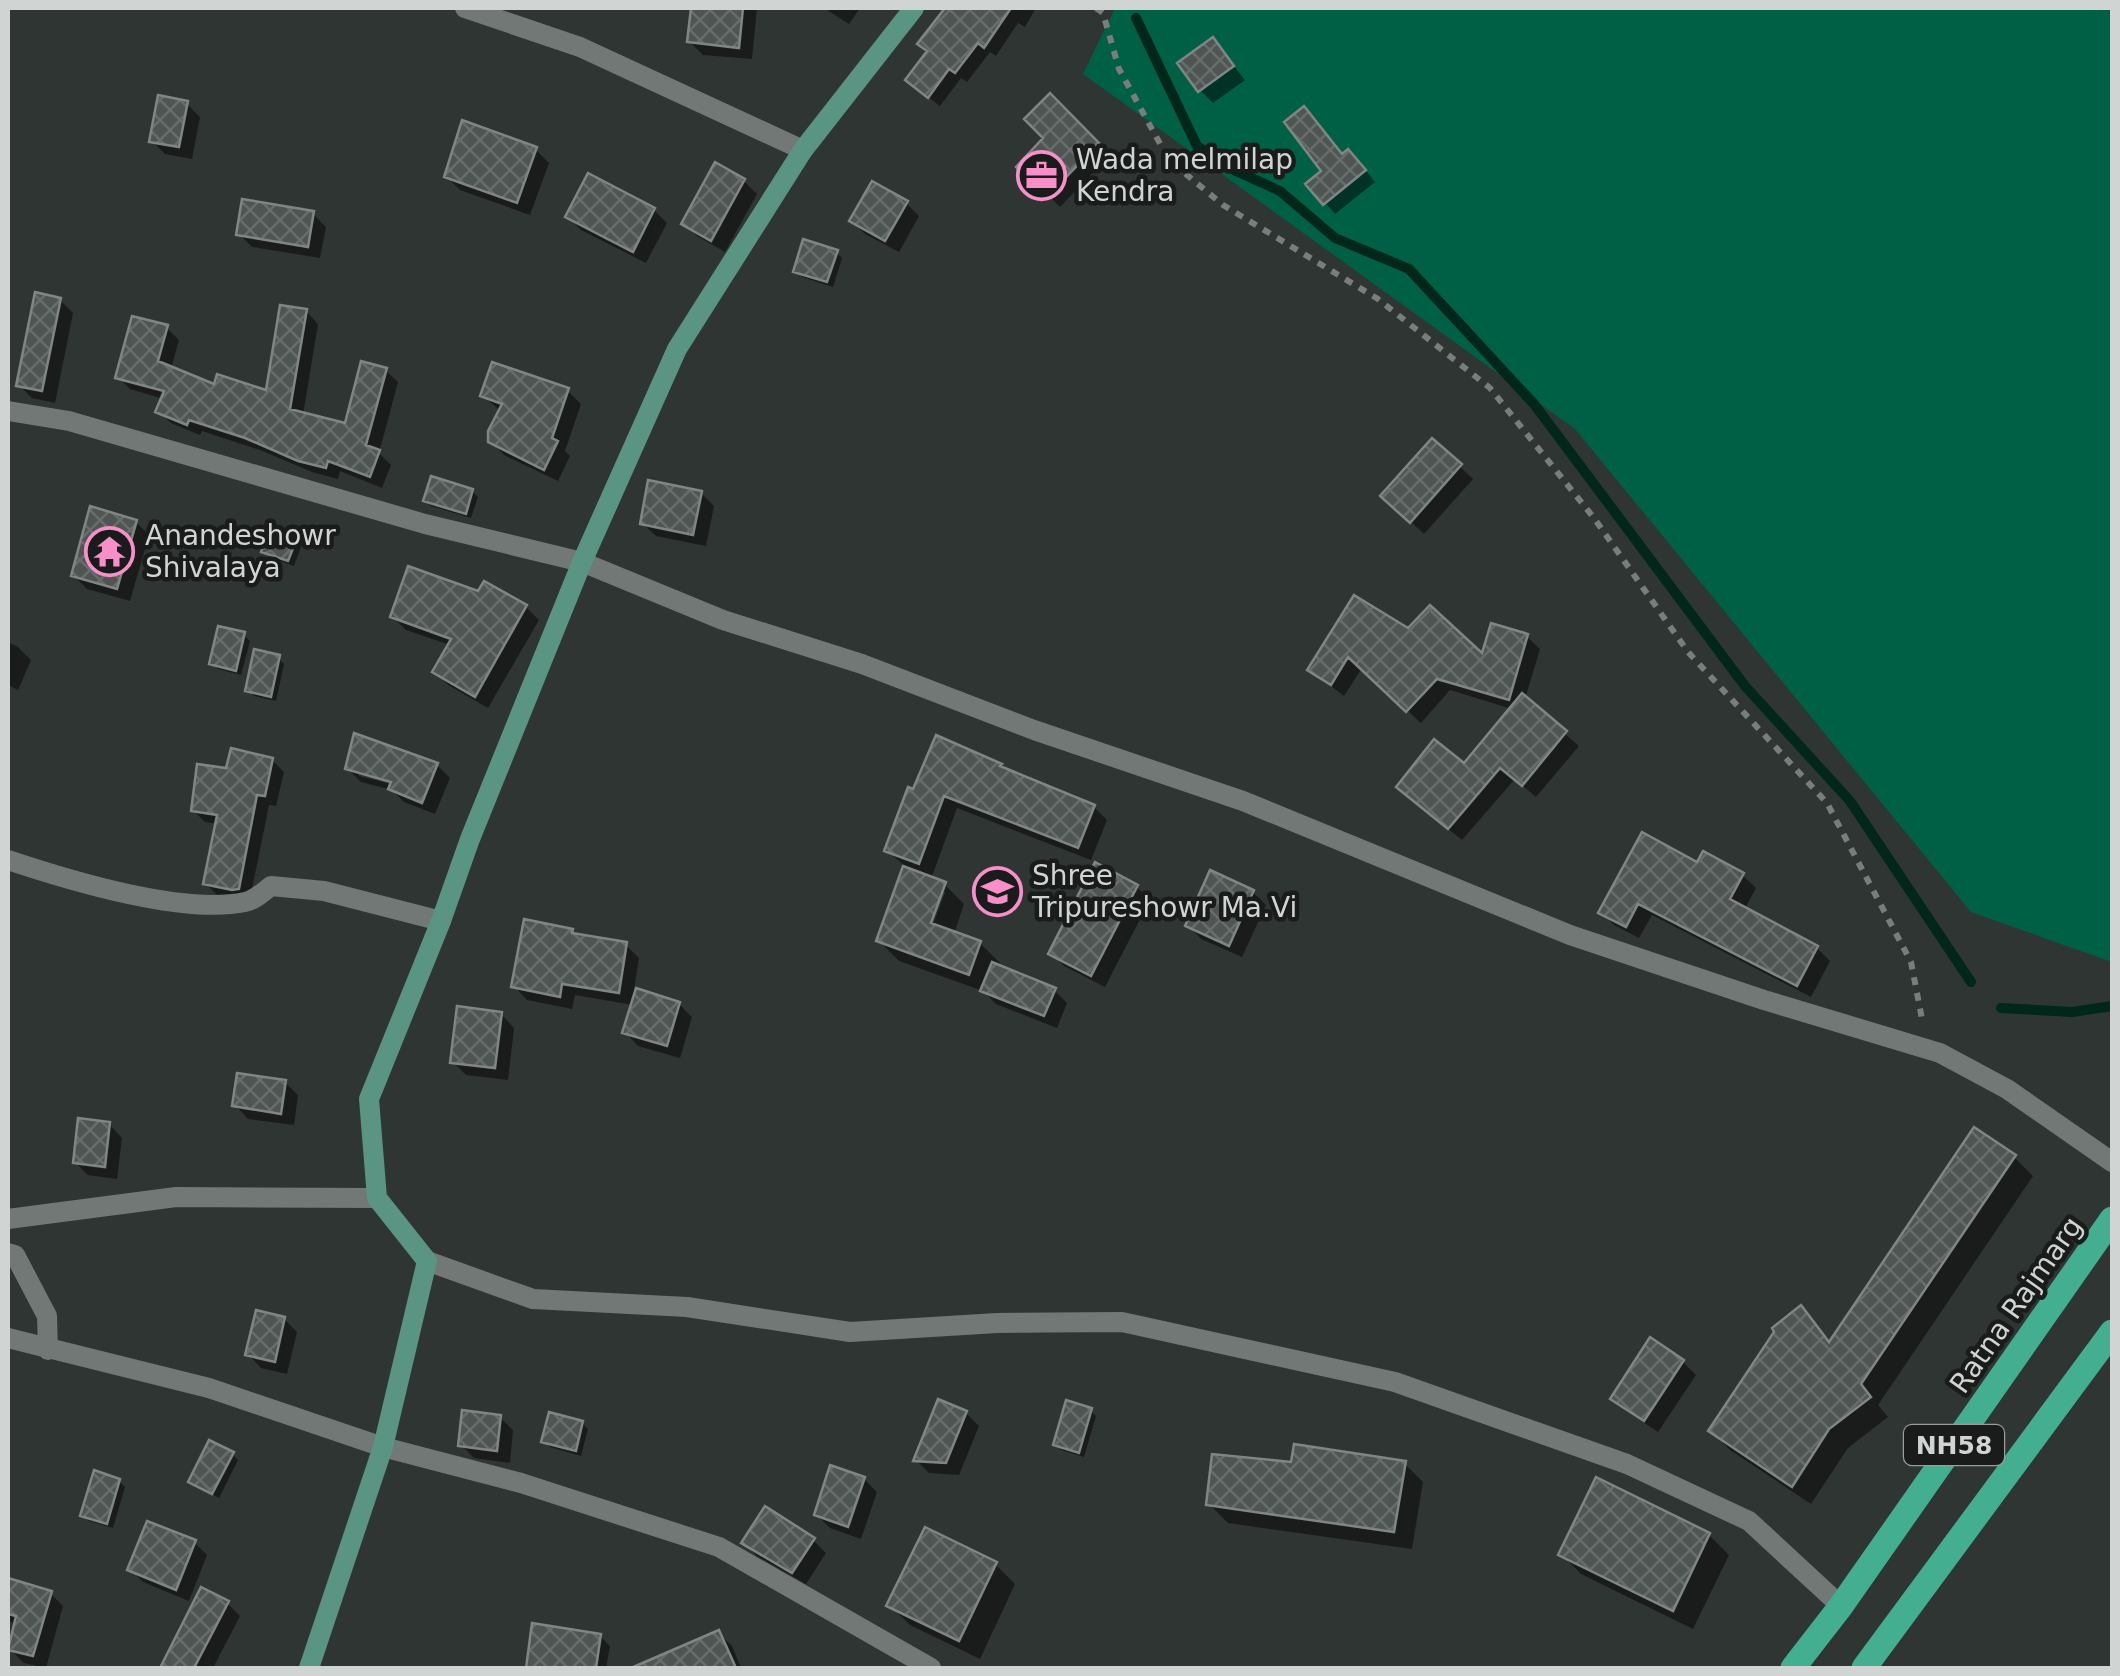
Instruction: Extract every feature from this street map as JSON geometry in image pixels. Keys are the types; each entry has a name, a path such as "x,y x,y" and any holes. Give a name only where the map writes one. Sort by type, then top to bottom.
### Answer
{"main road":[{"path":"309,1668 383,1447 427,1261 376,1198 370,1099 582,562 677,349 804,150 914,8"},
{"name":"Ratna Rajmarg","path":"1793,1668 1841,1606 2112,1219"},
{"name":"NH58","path":"1864,1668 2112,1332"}],"street":[{"path":"465,8 580,47 804,150"},
{"path":"8,411 69,421 426,524 582,562 723,620 862,664 1034,730 1243,801 1570,935 1940,1053 2008,1089 2112,1162"},
{"path":"8,860 61,878 197,906 250,902 271,886 324,891 442,920"},
{"path":"8,1219 176,1197 376,1198"},
{"path":"8,1253 16,1256 47,1316 48,1350"},
{"path":"427,1261 533,1299 688,1307 850,1332 997,1323 1122,1322 1395,1382 1627,1464 1749,1521 1841,1606"},
{"path":"8,1338 209,1388 383,1447 521,1483 719,1547 931,1668"}],"path":[{"path":"1096,8 1102,13 1119,69 1169,160 1223,205 1378,299 1490,388 1594,518 1688,652 1828,802 1911,962 1922,1021"}],"green space":[{"path":"1115,8 2112,8 2112,962 1971,912 1575,429 1083,74"}],"building":[{"path":"691,8 743,8 739,48 687,42"},
{"path":"945,8 1011,8 984,48 978,43 955,73 949,69 928,98 905,80 927,51 917,44"},
{"path":"1213,37 1234,66 1198,92 1177,63"},
{"path":"1050,93 1099,143 1047,197 1016,167 1043,138 1024,119"},
{"path":"158,95 188,101 179,147 149,142"},
{"path":"1304,106 1342,154 1348,149 1366,170 1323,205 1305,184 1321,171 1284,122"},
{"path":"462,120 537,147 517,203 444,177"},
{"path":"715,162 745,179 711,241 681,224"},
{"path":"588,173 655,208 633,252 565,217"},
{"path":"872,181 908,201 885,241 849,221"},
{"path":"242,199 314,211 308,247 236,235"},
{"path":"803,239 838,250 827,282 793,272"},
{"path":"35,292 61,298 42,391 16,386"},
{"path":"280,305 307,309 290,409 345,423 361,361 387,368 366,445 380,450 370,477 328,461 326,468 298,461 189,420 187,425 155,412 164,391 115,378 132,316 168,325 158,361 214,384 217,374 266,390"},
{"path":"492,362 569,388 552,438 558,441 544,470 488,442 488,431 502,404 480,396"},
{"path":"1432,438 1462,464 1410,523 1380,496"},
{"path":"431,476 473,489 466,514 423,501"},
{"path":"648,480 702,491 693,535 640,524"},
{"path":"90,506 137,520 117,589 71,576"},
{"path":"271,526 298,536 288,561 261,552"},
{"path":"408,566 478,591 484,581 527,605 475,697 432,672 451,639 390,617"},
{"path":"1354,595 1408,628 1430,605 1482,653 1491,623 1528,634 1509,700 1437,679 1406,712 1348,657 1331,685 1307,670"},
{"path":"218,626 245,632 236,671 209,664"},
{"path":"254,649 280,655 271,697 245,691"},
{"path":"1522,693 1567,731 1522,786 1500,768 1448,829 1396,787 1434,739 1464,763"},
{"path":"354,733 438,763 422,803 388,789 391,782 345,769"},
{"path":"936,735 1095,805 1078,848 944,796 919,864 884,851 908,787 913,789"},
{"path":"231,748 273,758 265,796 257,795 239,889 232,890 203,884 217,815 191,811 197,764 226,768"},
{"path":"1642,832 1697,862 1703,851 1744,873 1730,899 1818,946 1797,986 1638,904 1626,927 1598,913"},
{"path":"1095,862 1138,885 1091,976 1048,954"},
{"path":"903,866 946,882 931,923 981,941 969,975 876,941"},
{"path":"1210,870 1254,890 1229,946 1185,926"},
{"path":"524,919 573,929 572,933 627,942 619,993 562,984 560,997 511,987"},
{"path":"992,962 1056,988 1044,1016 980,991"},
{"path":"636,988 680,1002 667,1046 622,1033"},
{"path":"457,1006 502,1012 495,1068 450,1063"},
{"path":"237,1073 286,1080 281,1114 232,1106"},
{"path":"78,1118 110,1122 105,1167 73,1163"},
{"path":"1974,1127 2016,1155 1861,1384 1871,1397 1829,1429 1792,1487 1708,1431 1774,1332 1772,1328 1801,1305 1829,1342"},
{"path":"256,1310 285,1317 275,1362 245,1355"},
{"path":"1650,1337 1684,1360 1644,1421 1610,1399"},
{"path":"938,1399 967,1411 946,1463 913,1461"},
{"path":"1066,1400 1092,1408 1079,1453 1053,1445"},
{"path":"462,1410 501,1415 497,1451 458,1446"},
{"path":"549,1412 583,1421 576,1451 541,1442"},
{"path":"209,1440 234,1452 212,1494 188,1482"},
{"path":"1294,1444 1406,1461 1394,1532 1206,1505 1212,1454 1291,1462"},
{"path":"830,1465 865,1477 848,1527 814,1515"},
{"path":"94,1470 120,1479 107,1524 80,1516"},
{"path":"1596,1477 1710,1533 1673,1611 1558,1555"},
{"path":"765,1506 815,1538 792,1573 741,1543"},
{"path":"147,1521 196,1540 176,1590 127,1570"},
{"path":"925,1527 997,1562 959,1641 886,1606"},
{"path":"8,1578 52,1591 33,1656 8,1650 16,1616 8,1614"},
{"path":"201,1587 229,1601 194,1668 160,1668"},
{"path":"532,1623 601,1634 596,1668 526,1668"},
{"path":"719,1630 736,1668 631,1668"}],"waterway":[{"path":"1136,18 1197,146 1236,171 1280,191 1335,238 1409,269 1534,404 1745,686 1850,801 1971,982"},
{"path":"2001,1008 2072,1012 2112,1006"}],"place":[{"name":"Wada melmilap Kendra","path":"1041,175"},
{"name":"Anandeshowr Shivalaya","path":"110,551"},
{"name":"Shree Tripureshowr Ma.Vi","path":"997,891"}]}
